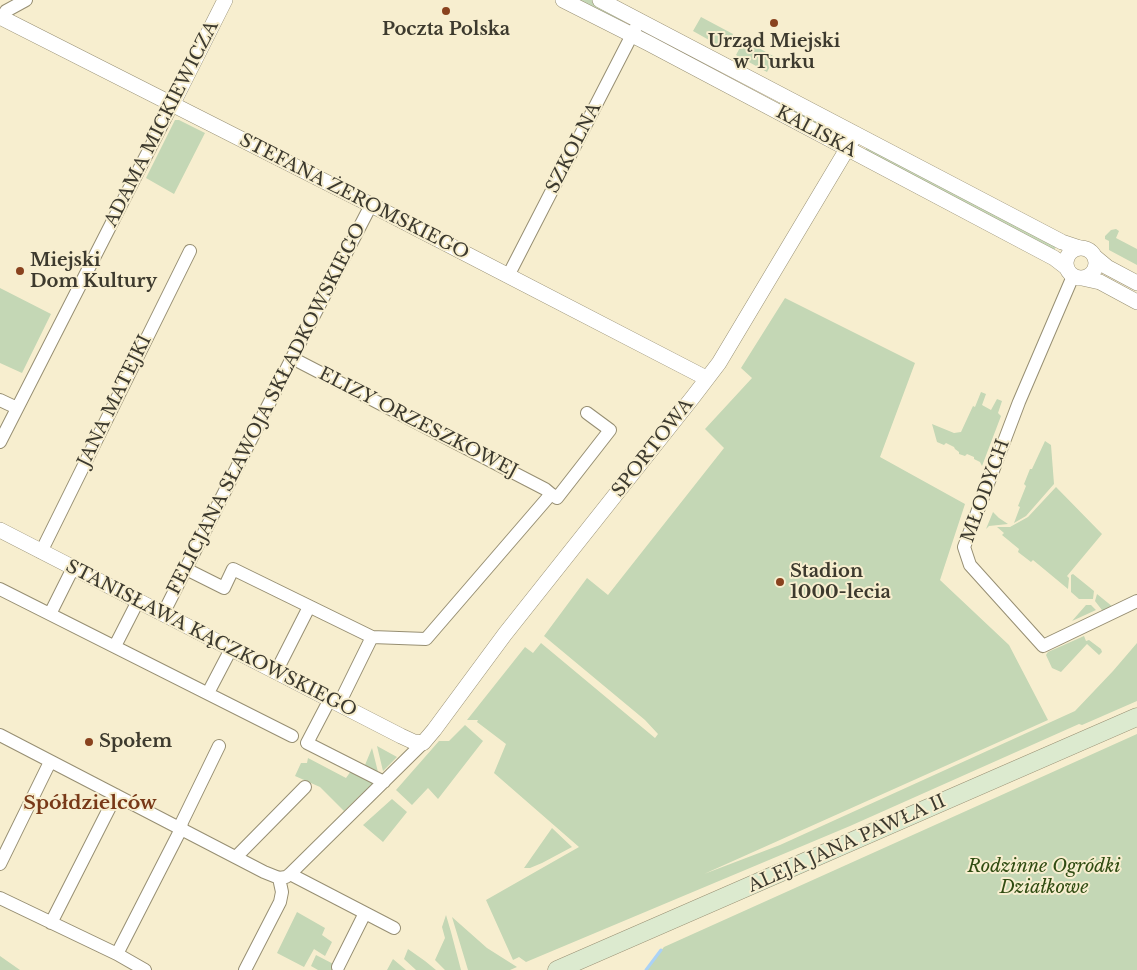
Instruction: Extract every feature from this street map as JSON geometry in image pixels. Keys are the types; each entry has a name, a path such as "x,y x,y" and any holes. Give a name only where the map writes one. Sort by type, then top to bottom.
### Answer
{"main road":[{"name":"ALEJA JANA PAWŁA II","path":"557,970 1137,717"}],"street":[{"path":"1,18 6,10 26,0"},
{"name":"ADAMA MICKIEWICZA","path":"0,442 225,0"},
{"name":"KALISKA","path":"563,0 632,34 1054,258 1074,274 1100,282 1137,302"},
{"name":"KALISKA","path":"600,0 1062,242 1080,248"},
{"name":"STEFANA ŻEROMSKIEGO","path":"1,18 371,205 706,378"},
{"name":"SZKOLNA","path":"508,276 640,20"},
{"path":"765,105 773,91"},
{"name":"SPORTOWA","path":"423,743 505,634 694,398 706,378 719,363 856,134"},
{"name":"FELICJANA SŁAWOJA SKŁADKOWSKIEGO","path":"163,614 371,205"},
{"path":"1095,257 1096,262 1091,274 1074,274 1066,259 1075,249 1089,250 1107,267 1137,283"},
{"name":"JANA MATEJKI","path":"41,552 190,251"},
{"name":"MŁODYCH","path":"1074,274 1019,402 964,548 970,565 1043,646 1137,602"},
{"name":"ELIZY ORZESZKOWEJ","path":"292,358 548,492"},
{"path":"0,400 17,408"},
{"path":"186,569 224,588 233,569 372,637 426,638 548,492 556,498 610,430 587,413"},
{"name":"STANISŁAWA KĄCZKOWSKIEGO","path":"0,530 334,702 414,742 423,743"},
{"path":"50,614 73,568"},
{"path":"0,588 292,736"},
{"path":"115,646 138,601"},
{"path":"276,672 309,606"},
{"path":"372,637 334,702 307,743 384,782"},
{"path":"208,693 231,649"},
{"path":"0,735 272,876 284,876 394,928"},
{"path":"245,970 280,902 284,876 423,743"},
{"path":"117,954 181,828 182,822 219,746"},
{"path":"0,864 50,762"},
{"path":"236,857 305,787"},
{"path":"51,923 116,795"},
{"path":"0,898 117,954 145,970"},
{"path":"338,967 365,913"}],"green space":[{"path":"573,0 592,0 620,15 624,21 622,23"},
{"path":"701,17 733,34 725,49 693,31"},
{"path":"744,40 775,57 767,72 736,55"},
{"path":"780,102 834,127 830,135 778,106"},
{"path":"175,120 179,120 205,133 174,194 146,178"},
{"path":"867,146 1057,244 1053,253 865,151"},
{"path":"1116,229 1119,231 1116,238 1137,249 1137,265 1109,250 1109,241 1105,239 1105,236 1111,230"},
{"path":"0,288 51,314 22,373 0,363"},
{"name":"Stadion 1000-lecia","path":"785,298 915,363 880,457 965,504 940,580 1009,645 1048,720 704,874 780,845 1075,711 1137,643 1137,701 1082,725 1079,724 850,826 526,962 519,957 513,960 486,900 579,847 494,773 506,744 477,722 478,720 467,720 525,647 533,653 541,643 655,738 658,734 645,720 544,636 587,578 608,595 724,448 705,429 752,378 741,368"},
{"path":"981,392 986,394 982,405 991,410 997,399 1002,401 998,413 1001,416 982,466 974,457 967,454 965,456 959,454 954,447 946,443 944,445 937,442 932,424 954,433 961,432"},
{"path":"1045,441 1051,445 1054,484 1026,516 1014,523 1026,486 1024,484"},
{"path":"1056,487 1102,534 1067,576 1069,578 1068,589 1033,560 1031,562 1018,552 1019,549 1002,535 1004,533 997,527 1010,527 1028,517"},
{"path":"993,512 1008,524 989,526 986,529"},
{"path":"1073,574 1094,591 1093,599 1079,599 1071,592 1071,575"},
{"path":"1097,594 1113,607 1105,614 1095,601"},
{"path":"1086,605 1091,605 1096,610 1072,621"},
{"path":"1084,636 1086,641 1089,640 1101,649 1102,652 1099,655 1087,644 1061,672 1052,668 1046,655 1048,652"},
{"path":"465,725 483,741 438,799 428,788 412,805 396,790 439,741 449,741"},
{"name":"Rodzinne Ogródki Działkowe","path":"1137,734 1137,970 645,970 664,947"},
{"path":"377,746 397,757 383,771"},
{"path":"372,748 378,772 365,765"},
{"path":"308,758 346,778 351,771 373,783 344,811 320,787 295,776 301,763 307,763"},
{"path":"392,799 407,812 383,842 363,825"},
{"path":"552,828 572,847 542,863 530,868 524,868"},
{"path":"297,912 325,928 322,935 332,942 325,956 314,949 304,967 277,953"},
{"path":"446,915 461,970 445,970 435,960 445,938 442,927"},
{"path":"452,917 487,948 517,967 510,970 468,970"},
{"path":"408,949 436,970 416,970 404,959"},
{"path":"316,955 345,970 318,970 311,966"},
{"path":"0,956 20,970 0,970"},
{"path":"393,959 406,970 387,970"}],"waterway":[{"path":"646,970 661,950"}],"place":[{"name":"Poczta Polska","path":"446,11"},
{"name":"Urząd Miejski w Turku","path":"774,23"},
{"name":"Miejski Dom Kultury","path":"20,271"},
{"name":"Stadion 1000-lecia","path":"780,582"},
{"name":"Społem","path":"89,742"}],"district":[{"name":"Spółdzielców","path":"90,804"}]}
